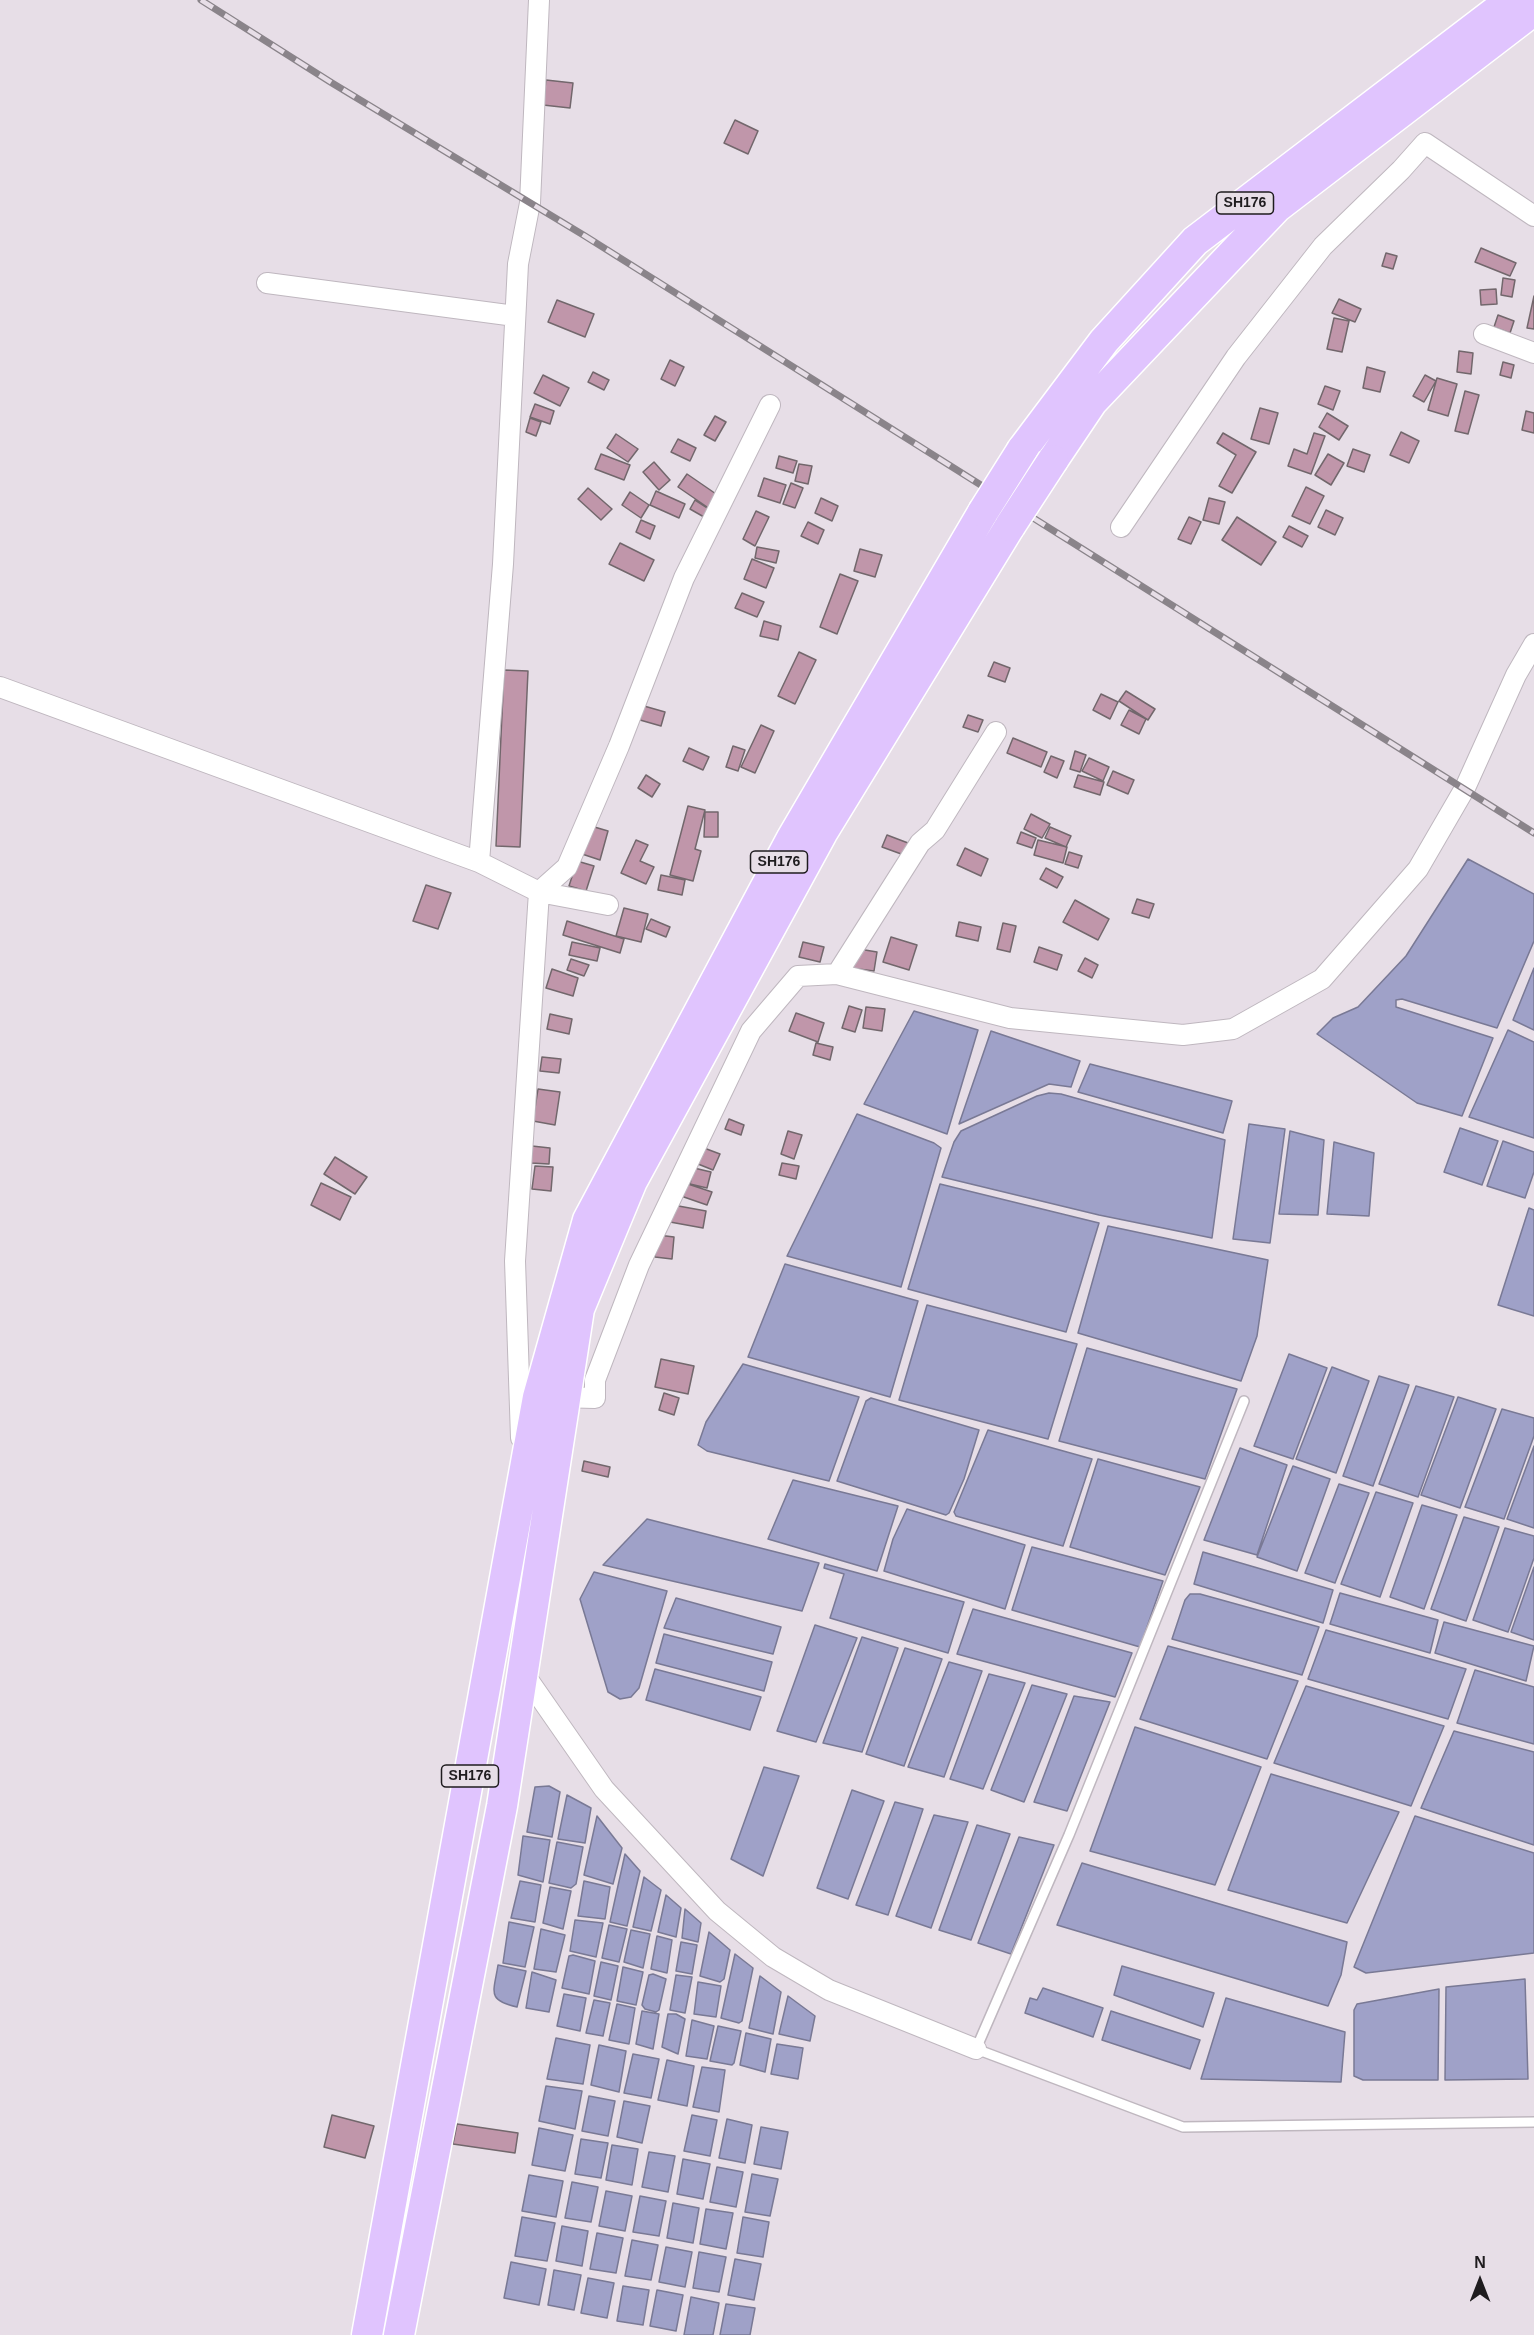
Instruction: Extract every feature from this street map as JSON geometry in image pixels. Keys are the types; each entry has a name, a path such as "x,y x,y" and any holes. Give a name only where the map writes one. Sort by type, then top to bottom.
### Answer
{"main road":[{"name":"SH176","path":"367,2335 523,1488 551,1397 588,1220 792,838 983,512 1022,450 1104,341 1196,241 1511,0"},
{"path":"399,2335 500,1817 522,1671 551,1397 579,1309 632,1181 822,833 1010,526 1092,402 1277,207 1534,10"}],"street":[{"path":"479,862 503,564 518,264 530,203 539,0"},
{"path":"1121,527 1236,357 1323,246 1401,170 1425,143 1534,216"},
{"path":"267,283 515,316"},
{"path":"1484,334 1534,353"},
{"path":"523,1488 515,1261 539,892 567,867 619,746 684,578 770,405"},
{"path":"551,1397 595,1398 595,1380 639,1265 751,1031 798,976 837,974 1010,1018 1183,1035 1233,1029 1322,979 1418,869 1465,789 1516,675 1534,644"},
{"path":"0,687 479,862 539,892 608,905"},
{"path":"837,974 920,843 935,830 996,732"},
{"path":"522,1671 604,1789 717,1911 773,1957 829,1990 976,2049"}],"lane":[{"path":"1244,1401 1069,1835 976,2049 1183,2127 1534,2122"}],"water":[{"path":"1468,859 1534,894 1534,941 1497,1028 1402,999 1396,1000 1396,1007 1493,1038 1462,1116 1417,1103 1317,1034 1333,1018 1358,1007 1406,956"},
{"path":"1534,968 1534,1030 1513,1020"},
{"path":"914,1011 978,1030 947,1134 864,1104"},
{"path":"1508,1030 1534,1042 1534,1138 1469,1117"},
{"path":"991,1031 1080,1061 1071,1087 1049,1084 959,1124"},
{"path":"1090,1064 1232,1101 1223,1133 1078,1092"},
{"path":"1049,1093 1061,1094 1225,1140 1212,1238 1099,1215 942,1177 954,1142 961,1131 1037,1096"},
{"path":"857,1114 934,1143 941,1148 901,1287 787,1256"},
{"path":"1249,1124 1285,1129 1270,1243 1233,1239"},
{"path":"1460,1128 1498,1141 1482,1185 1444,1172"},
{"path":"1290,1131 1324,1140 1318,1215 1279,1214"},
{"path":"1503,1141 1534,1152 1534,1172 1525,1198 1487,1186"},
{"path":"1334,1142 1374,1153 1369,1216 1327,1214"},
{"path":"940,1184 1099,1223 1066,1332 908,1289"},
{"path":"1529,1208 1534,1210 1534,1316 1498,1305"},
{"path":"1108,1226 1268,1260 1257,1336 1241,1381 1078,1333"},
{"path":"785,1264 918,1301 890,1397 748,1357"},
{"path":"927,1305 1077,1344 1048,1439 899,1400"},
{"path":"1087,1348 1237,1389 1205,1479 1059,1441"},
{"path":"1289,1354 1327,1368 1293,1459 1254,1446"},
{"path":"743,1364 859,1397 829,1481 707,1451 698,1445 706,1422"},
{"path":"1332,1367 1369,1381 1336,1473 1296,1459"},
{"path":"1379,1376 1409,1385 1373,1486 1343,1476"},
{"path":"1416,1386 1454,1397 1418,1497 1379,1484"},
{"path":"1458,1397 1496,1409 1460,1508 1421,1495"},
{"path":"871,1398 979,1430 964,1479 946,1515 837,1481 866,1401"},
{"path":"1502,1409 1534,1418 1534,1436 1504,1519 1465,1507"},
{"path":"988,1430 1092,1459 1063,1546 956,1516 954,1512"},
{"path":"1534,1446 1534,1528 1507,1519"},
{"path":"1240,1448 1287,1465 1257,1555 1204,1540"},
{"path":"1098,1459 1200,1487 1165,1575 1070,1547"},
{"path":"1293,1466 1330,1479 1297,1571 1257,1557"},
{"path":"793,1480 898,1506 877,1571 768,1539"},
{"path":"1339,1484 1369,1493 1335,1583 1305,1573"},
{"path":"1376,1492 1413,1503 1380,1597 1341,1584"},
{"path":"1422,1505 1457,1515 1424,1609 1390,1597"},
{"path":"907,1509 1025,1545 1005,1609 884,1571 893,1539"},
{"path":"1464,1517 1499,1527 1466,1621 1431,1609"},
{"path":"647,1519 819,1563 802,1611 603,1565"},
{"path":"1505,1528 1534,1536 1534,1558 1508,1632 1473,1620"},
{"path":"1032,1547 1163,1581 1140,1647 1012,1610"},
{"path":"1203,1552 1333,1590 1323,1623 1194,1584"},
{"path":"825,1564 964,1602 948,1653 830,1618 844,1574 824,1568"},
{"path":"1534,1567 1534,1640 1511,1632"},
{"path":"594,1572 667,1591 639,1688 631,1697 620,1699 608,1692 580,1599"},
{"path":"1340,1593 1438,1620 1430,1653 1330,1624"},
{"path":"1190,1594 1200,1594 1319,1627 1302,1675 1172,1639 1185,1600"},
{"path":"676,1598 781,1627 773,1654 664,1628"},
{"path":"973,1609 1132,1653 1115,1697 957,1654"},
{"path":"1444,1622 1534,1646 1526,1681 1435,1653"},
{"path":"815,1625 857,1638 816,1742 777,1731"},
{"path":"1326,1630 1466,1669 1448,1719 1308,1679"},
{"path":"664,1634 772,1662 764,1691 656,1663"},
{"path":"862,1637 898,1648 862,1752 823,1743"},
{"path":"1168,1646 1298,1681 1267,1759 1140,1719"},
{"path":"905,1648 942,1659 904,1766 866,1754"},
{"path":"949,1662 982,1671 944,1777 908,1767"},
{"path":"655,1669 761,1697 750,1730 646,1700"},
{"path":"1475,1670 1534,1687 1534,1744 1457,1723"},
{"path":"989,1674 1025,1683 983,1789 950,1779"},
{"path":"1032,1685 1067,1694 1024,1802 991,1790"},
{"path":"1306,1686 1444,1726 1411,1806 1274,1763"},
{"path":"1074,1696 1110,1702 1067,1811 1034,1802"},
{"path":"1135,1727 1261,1767 1215,1885 1090,1851"},
{"path":"1454,1731 1534,1752 1534,1845 1421,1808"},
{"path":"764,1767 799,1776 763,1876 731,1859"},
{"path":"1271,1774 1399,1812 1347,1923 1228,1890"},
{"path":"549,1786 560,1792 552,1837 527,1832 535,1787"},
{"path":"852,1790 884,1801 848,1899 817,1888"},
{"path":"567,1795 591,1808 585,1843 558,1839"},
{"path":"895,1802 923,1809 888,1915 856,1905"},
{"path":"934,1815 968,1822 931,1928 896,1916"},
{"path":"597,1816 622,1848 613,1884 584,1875"},
{"path":"1415,1816 1534,1853 1534,1953 1366,1973 1354,1967"},
{"path":"977,1825 1010,1834 971,1940 939,1930"},
{"path":"523,1836 550,1840 543,1882 518,1875"},
{"path":"1019,1837 1054,1845 1011,1954 978,1943"},
{"path":"557,1842 583,1847 576,1884 571,1888 549,1883"},
{"path":"625,1854 640,1871 627,1926 610,1922"},
{"path":"1082,1863 1347,1942 1341,1975 1328,2006 1057,1925"},
{"path":"644,1877 661,1890 651,1931 633,1927"},
{"path":"520,1881 541,1885 535,1922 511,1918"},
{"path":"584,1881 610,1887 605,1919 578,1916"},
{"path":"550,1887 571,1891 563,1929 543,1923"},
{"path":"666,1895 681,1908 676,1937 658,1932"},
{"path":"685,1909 701,1923 698,1942 682,1938"},
{"path":"575,1920 603,1923 596,1957 570,1951"},
{"path":"509,1922 534,1927 525,1967 503,1963"},
{"path":"609,1925 627,1929 619,1962 602,1958"},
{"path":"541,1929 565,1935 556,1972 534,1969"},
{"path":"631,1930 650,1934 643,1968 624,1962"},
{"path":"709,1932 730,1950 724,1979 720,1982 700,1976"},
{"path":"657,1936 672,1940 667,1973 651,1969"},
{"path":"681,1942 697,1945 692,1974 676,1971"},
{"path":"735,1954 753,1968 742,2021 739,2023 721,2018"},
{"path":"569,1956 595,1961 589,1994 562,1988"},
{"path":"601,1962 618,1966 611,2000 594,1996"},
{"path":"498,1965 526,1971 517,2007 500,2001 494,1994"},
{"path":"1122,1966 1214,1993 1203,2027 1114,1995"},
{"path":"623,1967 643,1972 636,2005 617,2001"},
{"path":"532,1972 556,1980 549,2012 526,2008"},
{"path":"653,1974 666,1979 659,2010 656,2012 645,2009 642,2005 649,1975"},
{"path":"676,1975 692,1977 685,2013 670,2010"},
{"path":"760,1976 781,1992 773,2034 749,2028"},
{"path":"1525,1979 1528,2079 1445,2080 1446,1987"},
{"path":"698,1982 721,1986 716,2017 694,2014"},
{"path":"1043,1988 1103,2008 1093,2037 1025,2013 1030,1998 1037,2000"},
{"path":"1439,1989 1438,2080 1363,2080 1354,2076 1354,2010 1357,2004"},
{"path":"564,1994 586,1998 580,2031 557,2026"},
{"path":"788,1996 815,2016 810,2041 779,2034"},
{"path":"1226,1998 1345,2032 1341,2082 1201,2079"},
{"path":"594,2000 610,2003 603,2036 586,2033"},
{"path":"617,2004 635,2008 629,2044 609,2040"},
{"path":"642,2011 659,2014 653,2049 636,2044"},
{"path":"1111,2011 1200,2040 1190,2069 1102,2040"},
{"path":"668,2014 676,2014 685,2019 678,2054 662,2047"},
{"path":"692,2020 714,2026 707,2059 686,2056"},
{"path":"718,2026 741,2031 732,2065 710,2061"},
{"path":"746,2033 771,2039 765,2072 740,2065"},
{"path":"556,2038 590,2045 583,2084 547,2079"},
{"path":"777,2044 803,2048 798,2079 771,2074"},
{"path":"599,2045 626,2051 619,2092 591,2085"},
{"path":"633,2054 659,2059 651,2098 624,2093"},
{"path":"667,2060 694,2066 687,2106 658,2100"},
{"path":"702,2067 725,2070 719,2112 693,2107"},
{"path":"546,2086 582,2091 575,2129 539,2121"},
{"path":"589,2096 615,2101 608,2136 582,2131"},
{"path":"624,2101 650,2106 642,2143 617,2137"},
{"path":"692,2115 717,2120 710,2156 684,2151"},
{"path":"727,2119 752,2125 745,2163 719,2158"},
{"path":"761,2127 788,2132 781,2169 754,2164"},
{"path":"539,2128 573,2135 565,2171 532,2165"},
{"path":"581,2139 608,2143 601,2178 575,2174"},
{"path":"612,2145 638,2149 632,2185 606,2180"},
{"path":"649,2152 675,2156 668,2192 642,2187"},
{"path":"683,2159 710,2164 703,2199 677,2194"},
{"path":"717,2167 743,2172 736,2207 710,2202"},
{"path":"752,2174 778,2179 770,2216 745,2212"},
{"path":"529,2175 563,2181 556,2217 522,2211"},
{"path":"572,2182 598,2187 591,2222 565,2218"},
{"path":"606,2191 632,2196 625,2231 599,2226"},
{"path":"640,2196 666,2201 659,2236 633,2232"},
{"path":"673,2203 699,2208 693,2243 667,2238"},
{"path":"706,2209 733,2213 726,2249 700,2244"},
{"path":"522,2217 555,2223 547,2261 515,2256"},
{"path":"743,2217 769,2222 763,2257 737,2253"},
{"path":"562,2226 588,2231 582,2266 556,2261"},
{"path":"597,2233 623,2238 616,2273 590,2269"},
{"path":"632,2240 658,2245 651,2280 625,2276"},
{"path":"666,2247 692,2252 685,2287 659,2282"},
{"path":"699,2252 726,2257 719,2292 693,2288"},
{"path":"735,2259 761,2264 754,2300 728,2295"},
{"path":"511,2262 546,2269 539,2305 504,2298"},
{"path":"554,2270 581,2275 574,2310 548,2305"},
{"path":"588,2278 614,2283 607,2318 581,2313"},
{"path":"623,2286 649,2290 643,2325 617,2321"},
{"path":"657,2290 683,2295 676,2331 650,2326"},
{"path":"691,2297 719,2303 713,2335 684,2335"},
{"path":"726,2304 755,2308 750,2335 720,2335"}],"building":[{"path":"546,80 573,83 570,108 543,105"},
{"path":"735,120 758,131 748,154 724,143"},
{"path":"1481,248 1516,263 1510,276 1475,262"},
{"path":"1386,253 1397,256 1393,269 1382,266"},
{"path":"1503,278 1515,280 1512,297 1501,295"},
{"path":"1496,289 1497,304 1481,305 1480,290"},
{"path":"1534,296 1534,329 1527,328"},
{"path":"1339,299 1361,309 1355,322 1332,313"},
{"path":"557,300 594,314 585,337 548,322"},
{"path":"1498,315 1514,321 1510,333 1494,327"},
{"path":"1334,318 1349,321 1342,352 1327,349"},
{"path":"1459,351 1473,353 1471,374 1457,372"},
{"path":"670,360 684,367 675,386 661,379"},
{"path":"1503,362 1514,365 1511,378 1500,375"},
{"path":"1367,367 1385,372 1380,392 1363,388"},
{"path":"593,372 609,380 604,390 588,382"},
{"path":"543,375 569,388 560,406 534,393"},
{"path":"1425,375 1436,381 1424,402 1413,396"},
{"path":"1437,378 1457,384 1448,416 1428,410"},
{"path":"1325,386 1340,391 1333,410 1318,404"},
{"path":"1465,391 1479,395 1468,434 1455,431"},
{"path":"535,404 554,411 550,424 530,417"},
{"path":"1260,408 1278,413 1269,444 1251,439"},
{"path":"1526,411 1534,413 1534,433 1522,430"},
{"path":"1327,413 1348,426 1339,440 1319,427"},
{"path":"715,416 726,422 715,441 704,435"},
{"path":"530,418 541,422 536,436 526,432"},
{"path":"1401,432 1419,441 1409,463 1390,455"},
{"path":"1223,433 1256,452 1232,493 1219,486 1236,455 1217,443"},
{"path":"1314,433 1325,436 1311,474 1288,466 1294,449 1307,454"},
{"path":"616,434 638,449 628,462 607,448"},
{"path":"678,439 696,448 690,461 671,452"},
{"path":"1353,449 1370,455 1364,472 1347,466"},
{"path":"601,454 630,465 624,480 595,469"},
{"path":"1328,454 1344,463 1331,485 1315,475"},
{"path":"779,456 797,461 793,473 776,468"},
{"path":"654,462 670,480 659,490 643,472"},
{"path":"799,464 812,466 808,484 795,481"},
{"path":"687,474 719,496 710,509 678,487"},
{"path":"764,478 786,485 780,503 758,496"},
{"path":"791,483 803,488 795,508 783,504"},
{"path":"1306,487 1324,496 1310,524 1292,516"},
{"path":"588,488 612,509 601,520 578,499"},
{"path":"656,491 685,504 679,518 650,505"},
{"path":"630,492 649,505 641,518 622,505"},
{"path":"821,498 838,506 832,521 815,513"},
{"path":"1209,498 1225,502 1219,524 1203,520"},
{"path":"695,500 709,509 704,517 690,509"},
{"path":"1326,510 1343,518 1335,535 1318,527"},
{"path":"756,511 769,517 755,546 743,539"},
{"path":"1189,517 1201,522 1191,544 1178,539"},
{"path":"1237,517 1276,542 1261,565 1222,540"},
{"path":"641,520 655,526 650,539 636,532"},
{"path":"808,522 824,530 818,544 801,536"},
{"path":"1289,526 1308,536 1302,547 1283,537"},
{"path":"620,543 654,560 644,581 609,564"},
{"path":"757,547 779,551 776,563 755,558"},
{"path":"860,549 882,555 875,577 854,571"},
{"path":"752,559 774,568 766,588 744,579"},
{"path":"840,574 858,581 837,634 820,627"},
{"path":"742,593 764,602 757,617 735,608"},
{"path":"764,621 781,626 778,640 760,636"},
{"path":"799,652 816,660 795,704 778,696"},
{"path":"994,662 1010,668 1005,682 988,676"},
{"path":"504,670 528,671 520,847 496,846"},
{"path":"1126,691 1155,709 1148,720 1119,701"},
{"path":"1101,694 1118,702 1110,719 1093,710"},
{"path":"644,706 665,712 661,726 640,720"},
{"path":"1129,710 1146,719 1139,734 1121,725"},
{"path":"968,715 983,720 978,732 963,727"},
{"path":"761,725 774,731 755,773 741,767"},
{"path":"1013,738 1047,752 1041,767 1007,753"},
{"path":"733,746 745,750 738,771 726,767"},
{"path":"689,748 709,757 703,770 683,761"},
{"path":"1075,751 1086,755 1080,772 1070,769"},
{"path":"1051,756 1064,761 1057,778 1044,772"},
{"path":"1089,758 1109,767 1103,781 1082,771"},
{"path":"1113,771 1134,780 1128,794 1107,785"},
{"path":"646,775 660,784 652,797 638,788"},
{"path":"1078,775 1104,782 1100,795 1074,787"},
{"path":"688,806 705,810 695,849 701,851 693,881 670,875"},
{"path":"705,812 718,812 718,837 704,837"},
{"path":"1031,814 1050,824 1042,838 1024,829"},
{"path":"591,826 608,831 600,860 582,854"},
{"path":"1050,827 1071,836 1066,847 1045,838"},
{"path":"1021,832 1036,838 1032,848 1017,843"},
{"path":"887,835 908,843 904,855 882,847"},
{"path":"636,840 648,845 640,861 654,867 646,884 621,873"},
{"path":"1038,840 1067,847 1063,863 1034,855"},
{"path":"965,848 988,859 981,876 957,865"},
{"path":"1069,852 1082,856 1078,868 1065,864"},
{"path":"577,861 594,866 586,891 569,886"},
{"path":"1046,868 1063,877 1057,888 1040,879"},
{"path":"661,875 685,880 682,895 658,890"},
{"path":"426,885 451,893 438,929 413,921"},
{"path":"1137,899 1154,904 1149,918 1132,913"},
{"path":"1075,900 1109,919 1098,940 1063,922"},
{"path":"624,908 648,914 641,942 616,936"},
{"path":"651,919 670,927 666,937 646,929"},
{"path":"567,921 624,939 620,953 563,935"},
{"path":"959,922 981,927 978,941 956,936"},
{"path":"1003,923 1016,926 1010,952 997,949"},
{"path":"891,937 917,945 909,970 883,962"},
{"path":"572,942 600,948 597,961 569,955"},
{"path":"803,942 824,947 820,962 799,957"},
{"path":"1039,947 1062,955 1057,970 1034,962"},
{"path":"853,948 877,952 874,971 850,968"},
{"path":"1085,958 1098,965 1092,978 1078,971"},
{"path":"571,959 589,965 584,976 567,970"},
{"path":"552,969 578,978 573,996 546,988"},
{"path":"849,1006 862,1010 855,1032 842,1028"},
{"path":"866,1007 885,1009 882,1031 863,1028"},
{"path":"796,1013 824,1023 818,1042 789,1031"},
{"path":"550,1014 572,1019 569,1034 547,1029"},
{"path":"816,1043 833,1047 830,1060 813,1055"},
{"path":"542,1057 561,1059 559,1073 540,1071"},
{"path":"538,1089 560,1092 555,1125 533,1121"},
{"path":"729,1119 744,1125 741,1135 725,1129"},
{"path":"788,1131 802,1135 794,1159 781,1154"},
{"path":"532,1146 550,1148 549,1164 531,1163"},
{"path":"704,1148 720,1154 713,1170 698,1164"},
{"path":"335,1157 367,1177 355,1194 324,1174"},
{"path":"782,1163 799,1166 796,1179 779,1175"},
{"path":"535,1166 553,1167 551,1191 532,1189"},
{"path":"694,1168 711,1172 707,1188 690,1184"},
{"path":"321,1183 351,1197 340,1220 311,1205"},
{"path":"685,1183 712,1192 707,1205 681,1196"},
{"path":"673,1205 706,1211 703,1228 670,1222"},
{"path":"658,1235 674,1237 672,1259 655,1257"},
{"path":"661,1359 694,1366 688,1394 655,1387"},
{"path":"664,1393 679,1398 674,1415 659,1410"},
{"path":"584,1461 610,1467 608,1477 582,1471"},
{"path":"332,2115 374,2126 365,2158 324,2147"},
{"path":"457,2124 518,2133 515,2153 453,2144"}],"railway":[{"path":"201,0 332,83 585,236 1534,833"}]}
